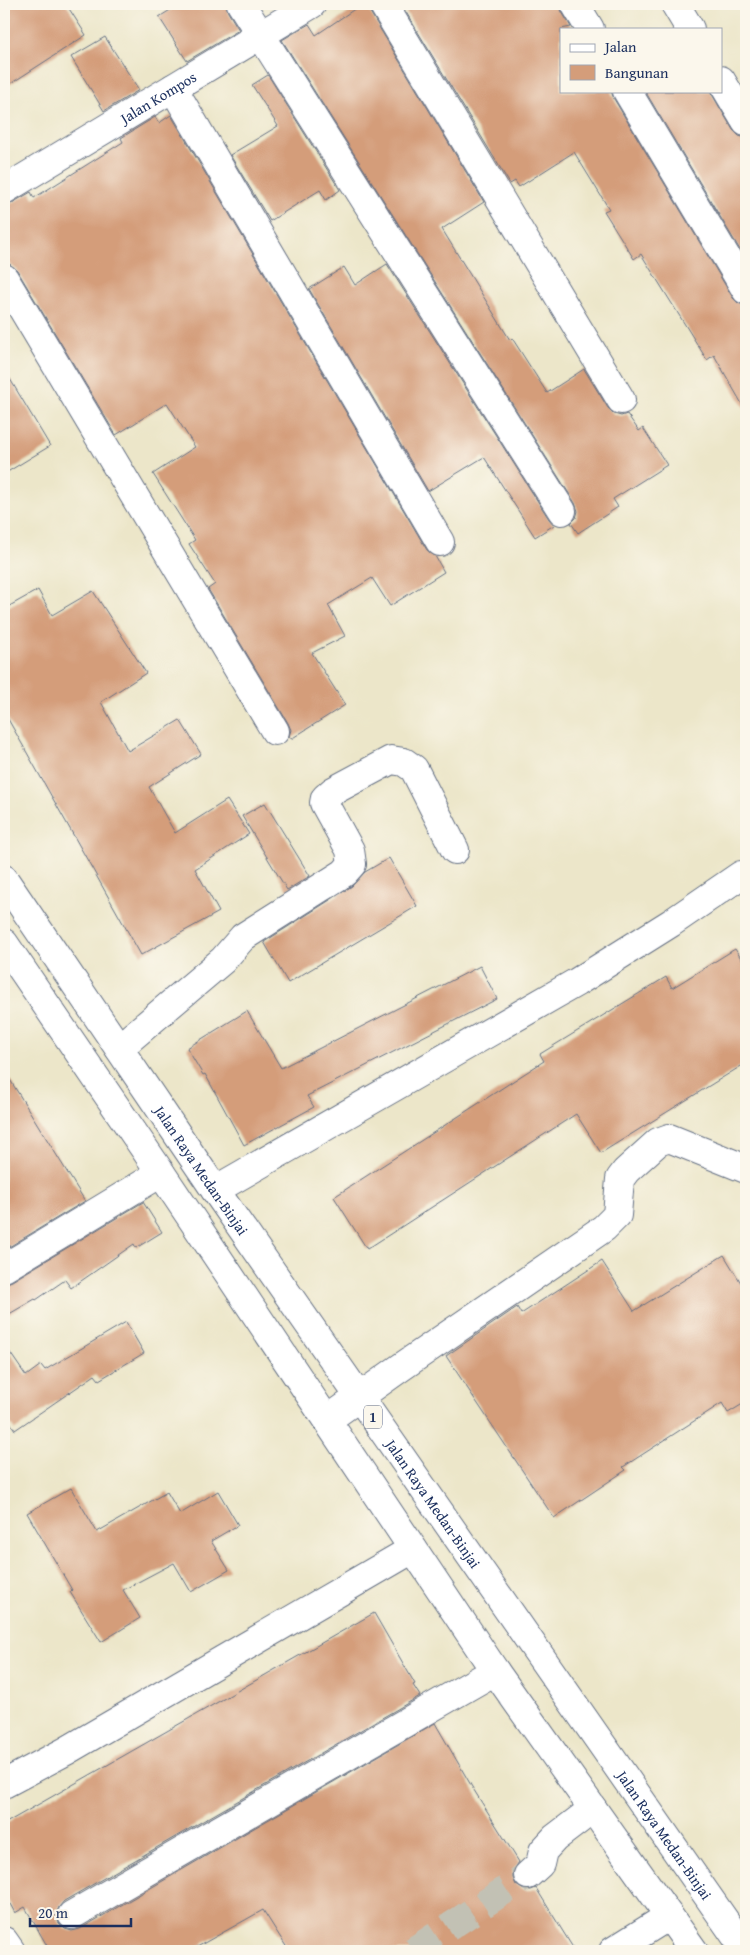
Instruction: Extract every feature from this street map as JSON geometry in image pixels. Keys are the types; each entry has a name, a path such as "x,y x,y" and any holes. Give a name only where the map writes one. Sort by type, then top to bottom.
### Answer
{"main road":[{"path":"241,4 562,511"},
{"name":"Jalan Kompos","path":"4,190 312,4"},
{"path":"383,4 621,400"},
{"path":"574,4 589,28"},
{"path":"675,4 689,28"},
{"path":"722,82 746,122"},
{"path":"173,88 440,542"},
{"path":"628,92 746,290"},
{"path":"4,278 275,731"},
{"path":"118,1048 223,960 243,937 344,873 352,864 350,850 324,804 325,798 333,791 392,760 404,762 414,769 455,850"},
{"path":"215,1190 577,982 671,923 741,875"},
{"name":"Jalan Raya Medan-Binjai","path":"4,879 215,1190 746,1951"},
{"path":"4,943 161,1173 495,1671 694,1951"},
{"path":"138,1140 168,1121"},
{"path":"327,1420 604,1228 617,1215 620,1179 626,1171 658,1142 670,1138 746,1169"},
{"path":"4,1268 161,1173"},
{"path":"4,1784 74,1746 413,1549"},
{"path":"72,1915 495,1671"},
{"path":"528,1875 540,1864 543,1852 555,1838 593,1809"},
{"path":"613,1951 669,1916"},
{"path":"4,1941 11,1951"}],"building":[{"path":"4,4 66,4 86,35 4,88"},
{"path":"180,4 226,4 228,12 239,30 187,61 159,17"},
{"path":"362,4 367,4 484,202 442,229 510,340 512,338 547,393 584,369 608,408 614,414 621,416 627,414 639,431 643,428 667,465 613,499 618,507 578,533 571,523 576,518 578,511 575,503 282,40 309,24 316,35"},
{"path":"401,4 559,4 571,27 560,28 560,92 611,92 733,298 738,303 746,306 746,411 714,355 707,360 641,254 634,259 604,211 609,209 574,152 519,187 515,181 510,184"},
{"path":"105,37 139,90 104,111 71,57"},
{"path":"268,75 340,190 326,200 320,190 270,221 230,155 278,126 252,85"},
{"path":"646,92 711,92 733,130 739,136 746,138 746,260"},
{"path":"171,115 427,550 435,556 444,572 390,606 372,578 328,605 345,636 312,653 345,705 291,739 289,736 291,730 288,723 208,589 215,584 189,544 195,540 153,474 195,447 167,403 116,435 17,270 4,260 4,206 31,192 34,198 123,142 121,138 155,117 159,123"},
{"path":"387,264 554,525 535,537 484,457 428,491 309,289 344,267 355,285"},
{"path":"4,369 50,446 4,474"},
{"path":"38,590 52,615 93,591 146,673 101,702 128,751 180,720 201,754 149,787 175,833 227,800 249,834 195,869 219,912 141,955 4,712 4,609"},
{"path":"265,803 310,876 287,890 242,816"},
{"path":"389,858 417,906 288,983 264,942 352,886 365,872"},
{"path":"735,949 746,966 746,1063 601,1153 576,1114 367,1249 334,1197 544,1061 540,1054 666,977 672,988"},
{"path":"480,966 497,999 307,1096 314,1107 244,1145 205,1074 203,1075 187,1048 247,1011 281,1068"},
{"path":"4,1070 85,1201 4,1250"},
{"path":"143,1202 162,1232 136,1248 134,1244 71,1288 65,1280 36,1300 4,1317 4,1284"},
{"path":"724,1255 746,1291 746,1402 728,1413 722,1403 623,1467 626,1470 554,1518 446,1356 517,1307 521,1314 602,1261 634,1311"},
{"path":"126,1322 144,1353 99,1380 95,1375 15,1430 4,1413 4,1344 26,1376 41,1365 45,1370"},
{"path":"71,1488 97,1532 167,1492 180,1514 218,1491 238,1525 211,1541 229,1570 191,1592 174,1563 123,1590 140,1618 101,1642 70,1592 72,1590 27,1513"},
{"path":"374,1613 420,1696 64,1901 56,1915 59,1923 65,1929 72,1931 80,1929 435,1723 519,1862 513,1871 516,1885 524,1890 536,1888 575,1951 289,1951 263,1910 190,1951 50,1951 25,1907 15,1913 4,1893 4,1824"}],"tunnel":[{"path":"413,1951 528,1875"}]}
